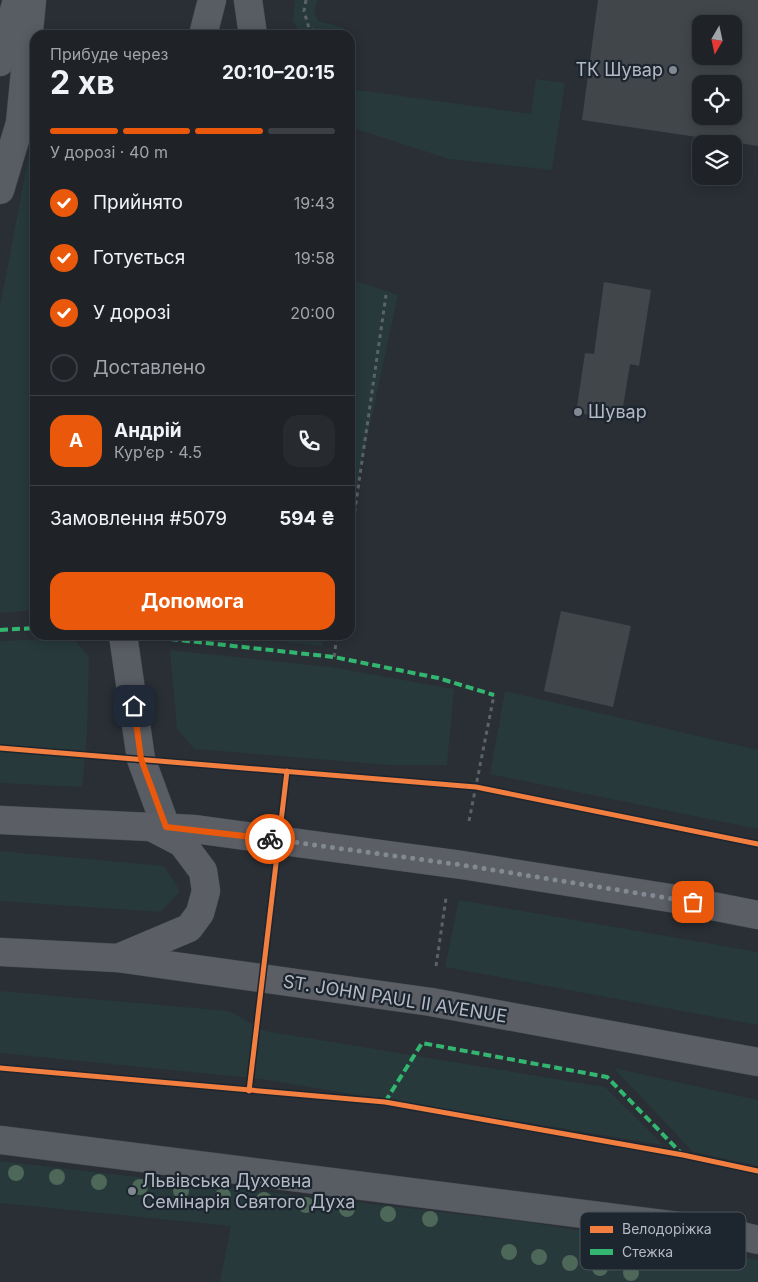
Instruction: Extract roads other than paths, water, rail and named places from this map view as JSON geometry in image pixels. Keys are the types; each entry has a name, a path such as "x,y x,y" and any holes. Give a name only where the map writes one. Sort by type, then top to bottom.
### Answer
{"main road":[{"path":"0,820 158,827 278,840 472,866 676,899 758,915"},
{"path":"117,958 189,928 200,913 206,891 203,872 182,843 158,827"},
{"name":"ST. JOHN PAUL II AVENUE","path":"0,952 117,958 431,1002 758,1062"}],"lane":[{"path":"0,62 17,0"},
{"path":"0,190 20,123 32,0"},
{"path":"204,30 212,0"},
{"path":"248,0 252,30"},
{"path":"125,640 141,759 158,827"},
{"path":"0,1140 580,1214"}],"place":[{"name":"ТК Шувар","path":"673,70"},
{"name":"Шувар","path":"578,412"},
{"name":"Львівська Духовна Семінарія Святого Духа","path":"132,1191"}]}
